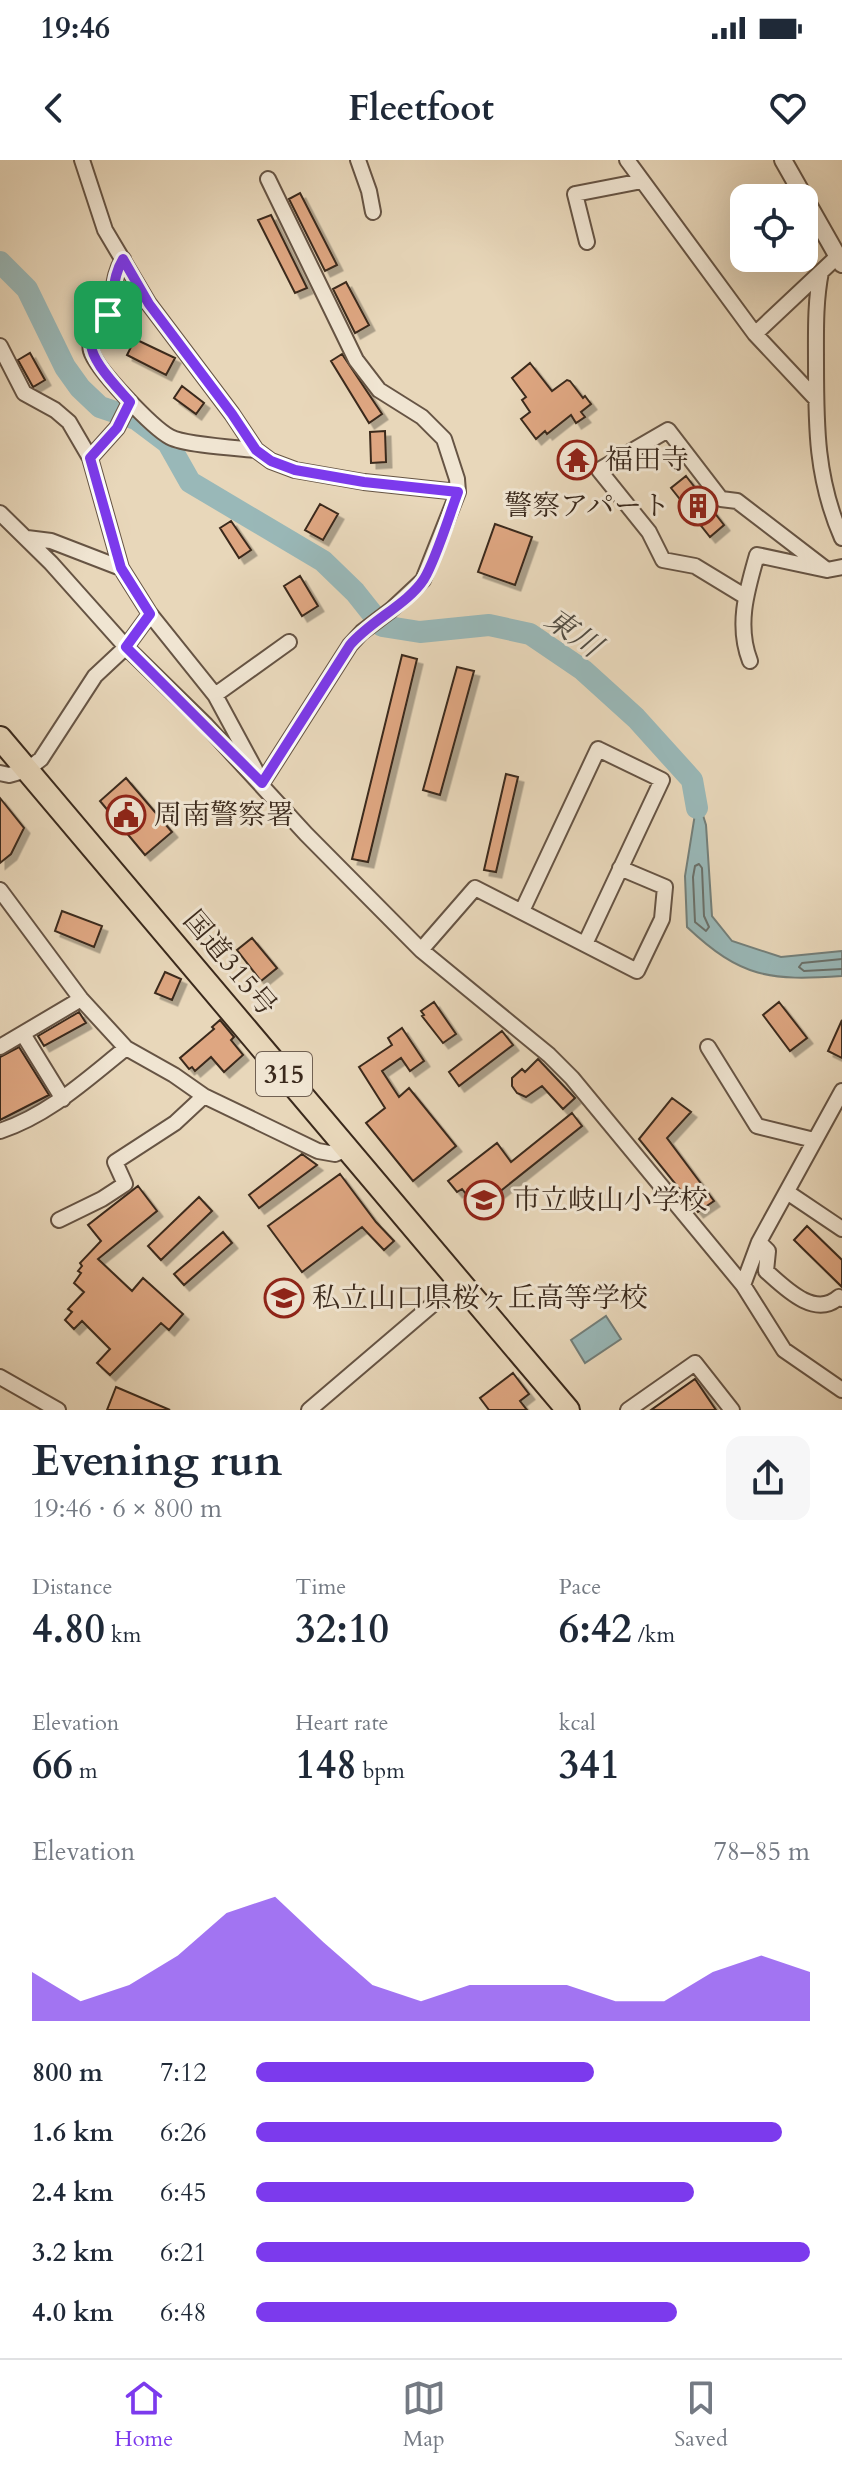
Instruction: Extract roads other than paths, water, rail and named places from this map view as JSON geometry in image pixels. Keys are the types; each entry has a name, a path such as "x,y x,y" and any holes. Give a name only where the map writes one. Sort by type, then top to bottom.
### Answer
{"highway":[{"name":"国道315号","path":"0,738 568,1410"}],"street":[{"path":"82,160 105,230 149,304 256,450 271,461 295,470 364,482 458,492"},
{"path":"358,160 373,212"},
{"path":"627,160 755,334 816,399"},
{"path":"755,334 821,272 841,258 783,160"},
{"path":"262,783 350,645 423,580 458,492 444,439 422,417 379,390 356,360 268,179"},
{"path":"587,242 575,194 642,181"},
{"path":"123,259 116,270 108,315 92,337 90,348 128,406 172,438 256,450"},
{"path":"821,272 817,292 816,399 821,469 829,507 842,538"},
{"path":"0,346 24,393 55,410 69,422 90,458 121,568 150,614 215,695 262,783"},
{"path":"90,458 117,428 128,406"},
{"path":"746,597 695,566 663,560 649,532 599,470 668,430 721,499 737,501 834,569"},
{"path":"0,513 421,950 549,1055 572,1078 743,1285 784,1350 842,1390"},
{"path":"27,538 51,541 121,568"},
{"path":"750,661 744,645 742,623 757,555 834,569"},
{"path":"0,773 9,775 27,770 41,759 95,676 126,647 150,614"},
{"path":"215,695 289,642"},
{"path":"522,911 598,749 662,780 585,944"},
{"path":"421,950 475,888 637,971 662,919 665,887 620,868"},
{"path":"0,890 81,999 126,1048 204,1096 318,1151 335,1154 347,1149"},
{"path":"0,1047 81,999"},
{"path":"23,1034 63,1099"},
{"path":"708,1047 757,1126 814,1140"},
{"path":"0,1131 63,1099 126,1048"},
{"path":"743,1285 759,1242 842,1091"},
{"path":"59,1220 125,1184 115,1162 175,1123 204,1096"},
{"path":"787,1192 842,1229"},
{"path":"759,1242 768,1251 766,1271 787,1289 809,1303 831,1304 839,1297 842,1299"},
{"path":"309,1410 459,1282"},
{"path":"628,1410 695,1363 732,1410"},
{"path":"0,1377 58,1410"}],"water":[{"path":"692,780 706,825 712,916 732,941 781,957 842,951 842,976 795,978 758,972 724,957 687,927 685,876 695,814"},
{"path":"606,1316 621,1339 585,1363 571,1340"}],"waterway":[{"name":"東川","path":"0,262 27,289 65,367 80,388 100,407 136,419 168,443 190,482 323,561 355,592 382,626 420,632 489,625 530,634 583,670 636,718 692,780 697,808"}],"place":[{"name":"福田寺","path":"577,460"},
{"name":"警察アパート","path":"698,506"},
{"name":"周南警察署","path":"126,815"},
{"name":"市立岐山小学校","path":"484,1200"},
{"name":"私立山口県桜ヶ丘高等学校","path":"284,1298"}]}
